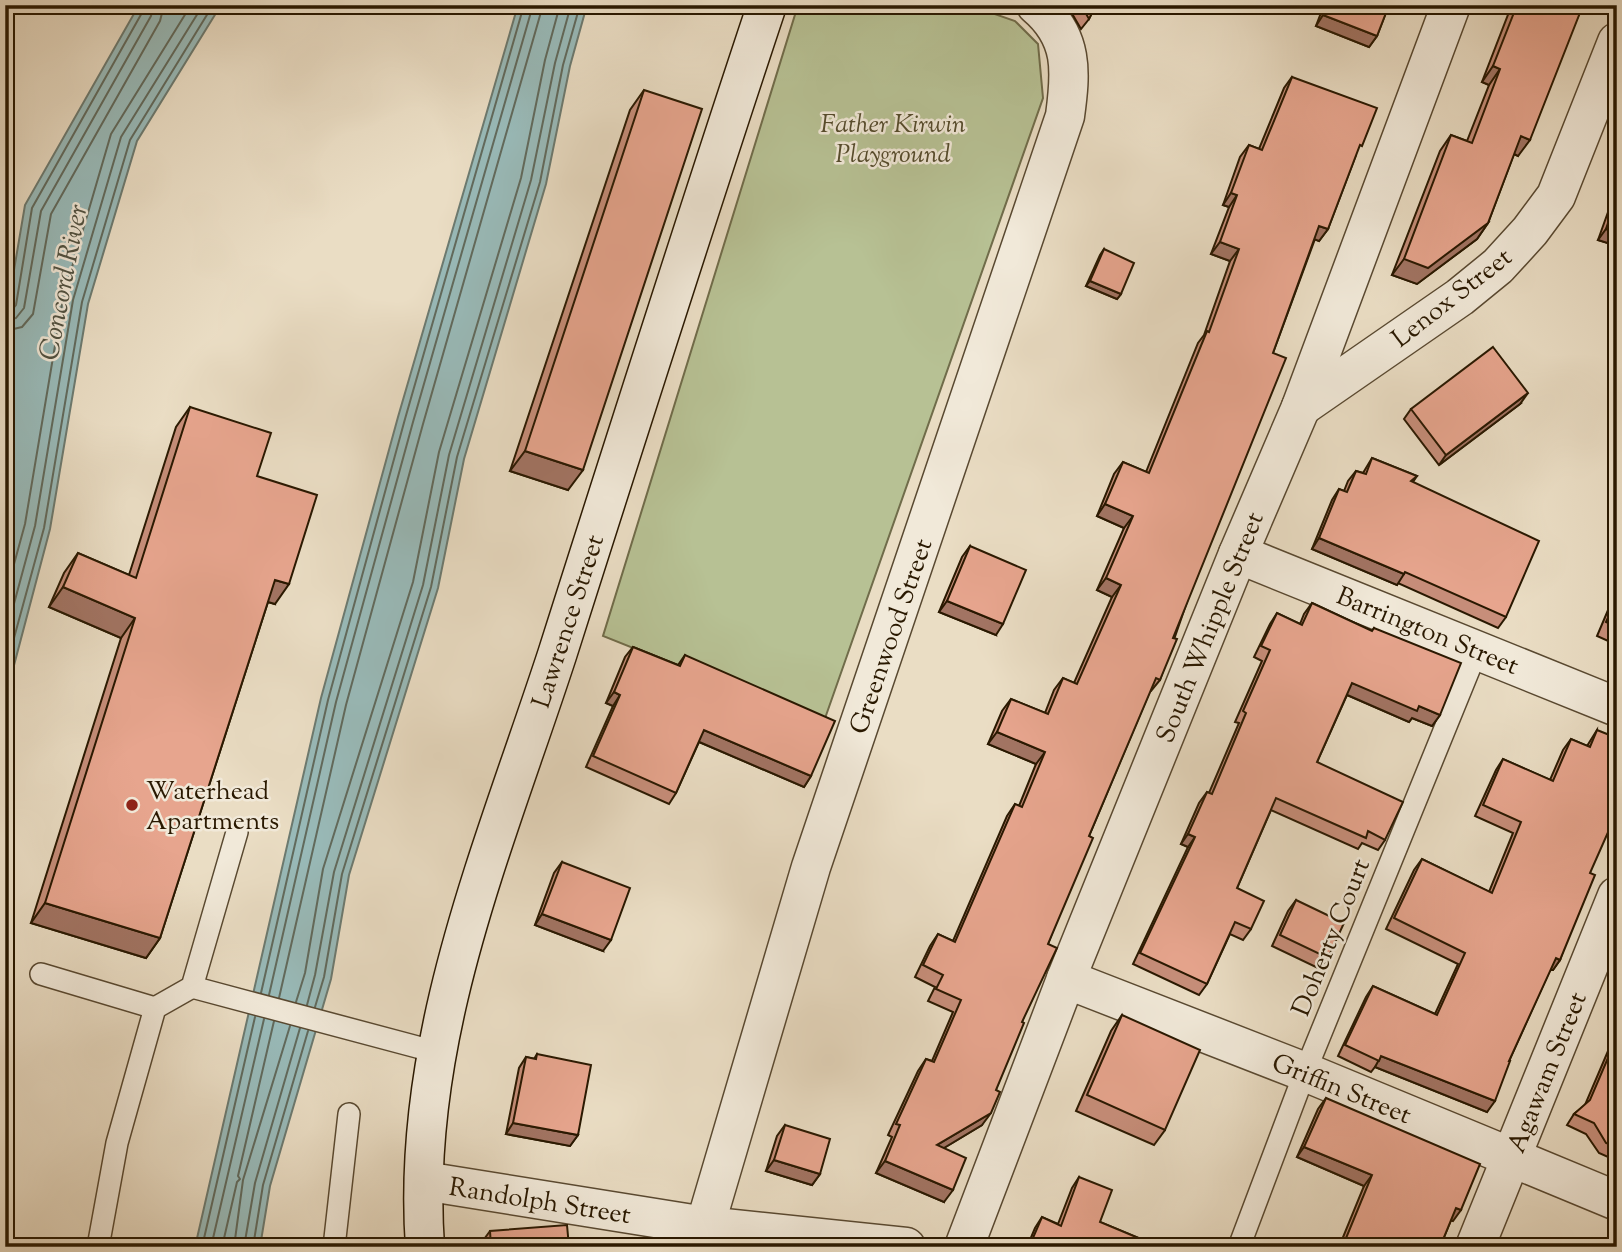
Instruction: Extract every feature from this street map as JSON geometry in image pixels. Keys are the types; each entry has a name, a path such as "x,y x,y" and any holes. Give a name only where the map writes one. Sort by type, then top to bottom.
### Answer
{"street":[{"name":"Lawrence Street","path":"425,1247 426,1128 436,1052 452,979 480,880 767,5"},
{"name":"Greenwood Street","path":"705,1226 811,867 1065,116 1070,78 1067,48 1050,17 1037,5"},
{"name":"South Whipple Street","path":"964,1247 1066,979 1238,554 1301,407 1451,5"},
{"name":"Lenox Street","path":"1301,407 1460,297 1498,266 1530,231 1556,195 1617,42"},
{"name":"Barrington Street","path":"1238,554 1617,706"},
{"name":"Agawam Street","path":"1475,1247 1617,897"},
{"name":"Griffin Street","path":"1066,979 1305,1072 1617,1201"},
{"name":"Randolph Street","path":"424,1181 705,1226 906,1247"}],"lane":[{"name":"Doherty Court","path":"1239,1247 1305,1072 1477,650"},
{"path":"192,987 237,832"},
{"path":"41,974 155,1008"},
{"path":"98,1247 117,1143 155,1008 192,987 436,1052"},
{"path":"334,1247 349,1114"}],"green space":[{"name":"Father Kirwin Playground","path":"798,5 969,5 1015,21 1038,44 1043,98 823,724 603,636"}],"water":[{"name":"Concord River","path":"139,5 221,5 137,141 88,304 50,529 8,688 5,720 5,323 25,205"},
{"path":"518,5 587,5 570,66 546,184 464,459 438,588 349,875 331,979 270,1186 260,1247 195,1247 321,698 398,417"}],"building":[{"path":"1081,5 1096,5 1089,19"},
{"path":"1327,5 1389,5 1377,36 1323,15"},
{"path":"1517,5 1583,5 1530,140 1521,136 1488,223 1428,268 1404,259 1451,135 1472,143 1500,69 1493,66"},
{"path":"1292,77 1377,108 1328,229 1319,226 1273,353 1286,358 1173,638 1177,639 1160,680 1156,678 1089,836 1093,838 1048,944 1057,948 1022,1022 1024,1023 996,1090 1000,1092 991,1113 937,1145 966,1158 953,1190 885,1161 900,1125 896,1124 926,1059 934,1062 961,1000 936,989 943,975 923,965 938,934 955,942 1015,804 1022,807 1045,752 997,732 1011,699 1048,714 1063,678 1077,684 1121,585 1106,578 1133,516 1105,504 1123,462 1149,473 1207,331 1209,332 1239,249 1220,242 1237,195 1231,193 1249,145 1262,150"},
{"path":"644,90 702,109 583,470 525,451"},
{"path":"1617,197 1617,233 1606,229"},
{"path":"1104,249 1134,263 1121,294 1090,281"},
{"path":"1493,347 1528,393 1446,455 1411,409"},
{"name":"Waterhead Apartments","path":"190,407 271,433 257,476 317,495 289,584 275,580 160,938 45,903 135,618 63,587 78,553 136,578"},
{"path":"1372,458 1417,476 1411,481 1539,541 1506,617 1405,572 1404,574 1319,538 1339,489 1347,492 1356,471 1366,474"},
{"path":"970,546 1026,570 1003,624 947,601"},
{"path":"1617,598 1617,627 1606,622"},
{"path":"1312,603 1372,631 1374,628 1461,663 1440,715 1419,706 1417,711 1352,683 1317,762 1403,802 1385,840 1368,831 1366,838 1276,798 1237,888 1264,901 1251,929 1235,922 1207,984 1140,953 1195,837 1188,834 1207,792 1212,794 1246,713 1243,711 1270,650 1261,646 1277,613 1302,625"},
{"path":"633,647 680,666 685,655 835,721 811,776 704,730 676,793 593,756 620,695 614,692"},
{"path":"1597,730 1617,738 1617,812 1590,873 1595,875 1560,960 1556,958 1509,1061 1495,1101 1381,1056 1379,1061 1345,1045 1373,986 1437,1015 1465,953 1394,918 1422,859 1492,893 1521,822 1483,805 1503,759 1553,781 1571,739 1590,747"},
{"path":"562,862 630,888 611,940 542,914"},
{"path":"1296,900 1344,923 1328,958 1280,935"},
{"path":"1122,1015 1200,1050 1165,1130 1087,1095"},
{"path":"1617,1037 1617,1147 1606,1143 1594,1123 1574,1114 1590,1100"},
{"path":"537,1054 591,1065 578,1135 513,1123 526,1057 536,1059"},
{"path":"1326,1098 1480,1164 1461,1210 1456,1208 1440,1247 1354,1247 1344,1243 1372,1175 1304,1147"},
{"path":"785,1125 830,1139 820,1174 774,1160"},
{"path":"1079,1177 1112,1190 1100,1222 1160,1247 1029,1247 1042,1217 1061,1226"},
{"path":"567,1225 569,1247 491,1247 490,1231"}],"place":[{"name":"Waterhead Apartments","path":"132,805"}]}
